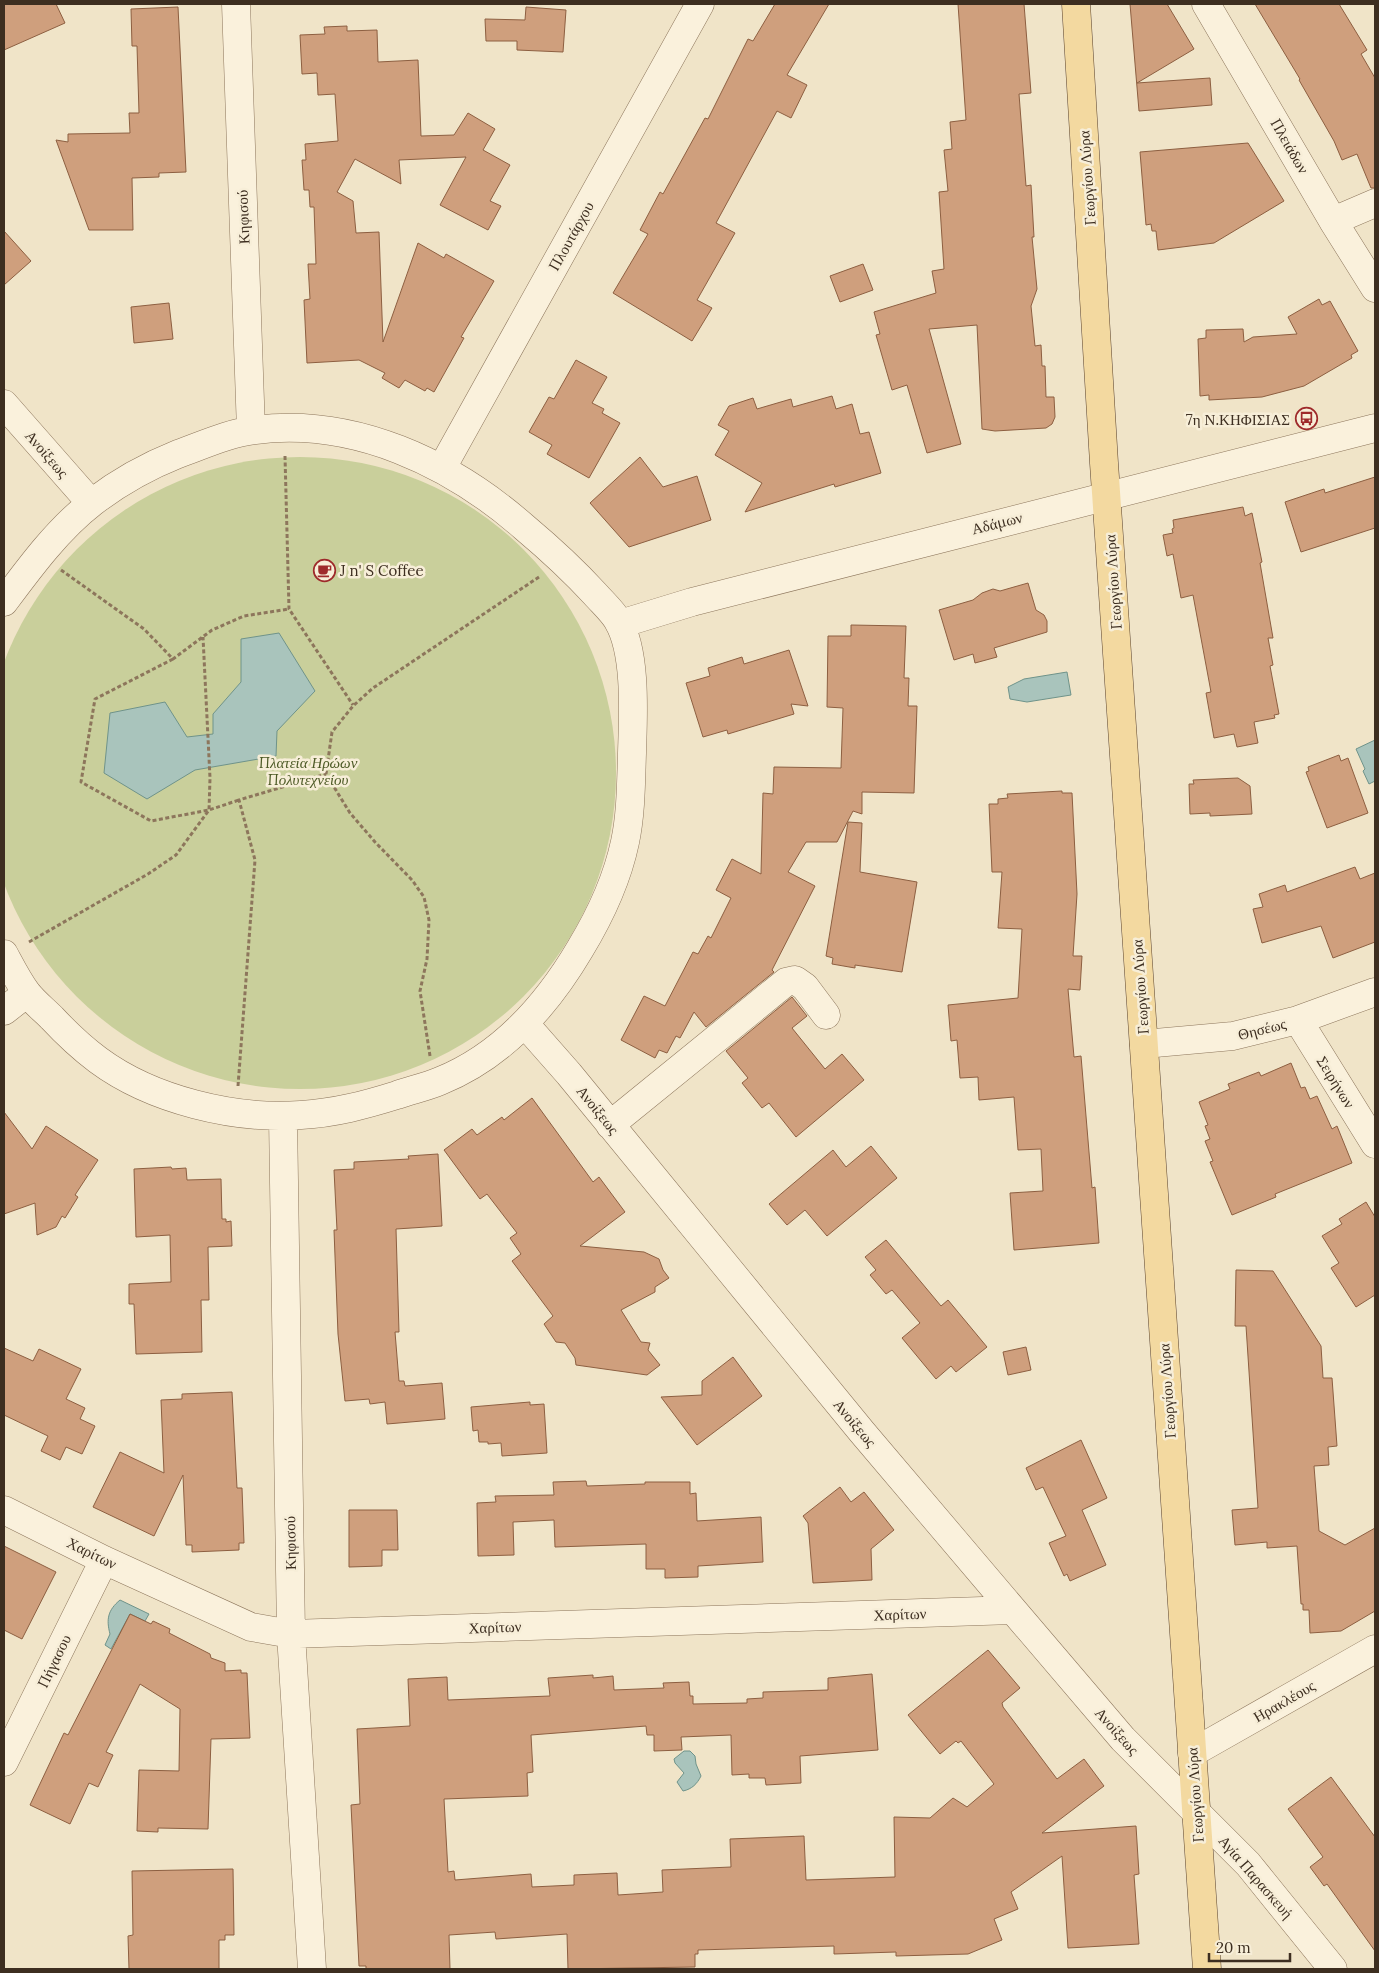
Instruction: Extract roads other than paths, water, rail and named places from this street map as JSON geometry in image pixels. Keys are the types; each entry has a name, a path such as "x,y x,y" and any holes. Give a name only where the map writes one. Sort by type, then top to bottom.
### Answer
{"main road":[{"name":"Γεωργίου Λύρα","path":"1076,4 1107,496 1207,1969"}],"street":[{"name":"Κηφισού","path":"236,4 251,430"},
{"name":"Πλουτάρχου","path":"442,468 700,4"},
{"name":"Πλειάδων","path":"1206,4 1333,221 1375,288"},
{"path":"1333,221 1375,203"},
{"name":"Ανοίξεως","path":"4,404 90,504"},
{"path":"4,602 41,554 90,504 126,480 167,459 206,443 251,430 285,428 320,429 369,439 406,452 442,468 478,490 507,512 562,561 604,604 620,624 630,660 633,710 626,840 611,890 589,935 561,982 525,1024 501,1044 473,1063 441,1080 332,1113 283,1117 236,1113 189,1103 133,1080 100,1061 60,1026 27,993 4,955"},
{"name":"Αδάμων","path":"620,624 692,602 1375,428"},
{"path":"610,1125 786,982 796,980 805,987 826,1015"},
{"name":"Θησέως","path":"1144,1044 1233,1036 1298,1020 1375,992"},
{"path":"4,1010 27,993"},
{"name":"Σειρήνων","path":"1298,1020 1375,1144"},
{"name":"Ανοίξεως","path":"525,1024 856,1424 1122,1739 1196,1811"},
{"name":"Κηφισού","path":"283,1117 291,1634 312,1969"},
{"name":"Χαρίτων","path":"4,1510 104,1560 251,1627 291,1634 1013,1610"},
{"name":"Πήγασου","path":"4,1762 104,1560"},
{"name":"Ηρακλέους","path":"1192,1753 1375,1649"},
{"name":"Αγία Παρασκευή","path":"1196,1811 1248,1864 1333,1969"}],"water":[{"path":"279,633 315,691 277,731 276,756 195,770 147,799 104,773 110,713 165,702 187,737 213,734 213,714 241,682 241,639"},
{"path":"1067,672 1071,695 1027,702 1010,699 1008,687 1024,679"},
{"path":"1375,740 1375,781 1369,784 1356,749"},
{"path":"120,1600 149,1614 145,1621 130,1614 111,1649 105,1645 110,1634 109,1615 113,1607"},
{"path":"684,1751 690,1751 695,1756 701,1776 694,1786 683,1791 677,1782 684,1773 675,1763 674,1759"}],"place":[{"name":"7η Ν.ΚΗΦΙΣΙΑΣ","path":"1306,419"},
{"name":"J n' S Coffee","path":"324,570"}],"park label":[{"name":"Πλατεία Ηρώων Πολυτεχνείου","path":"308,770"}]}
